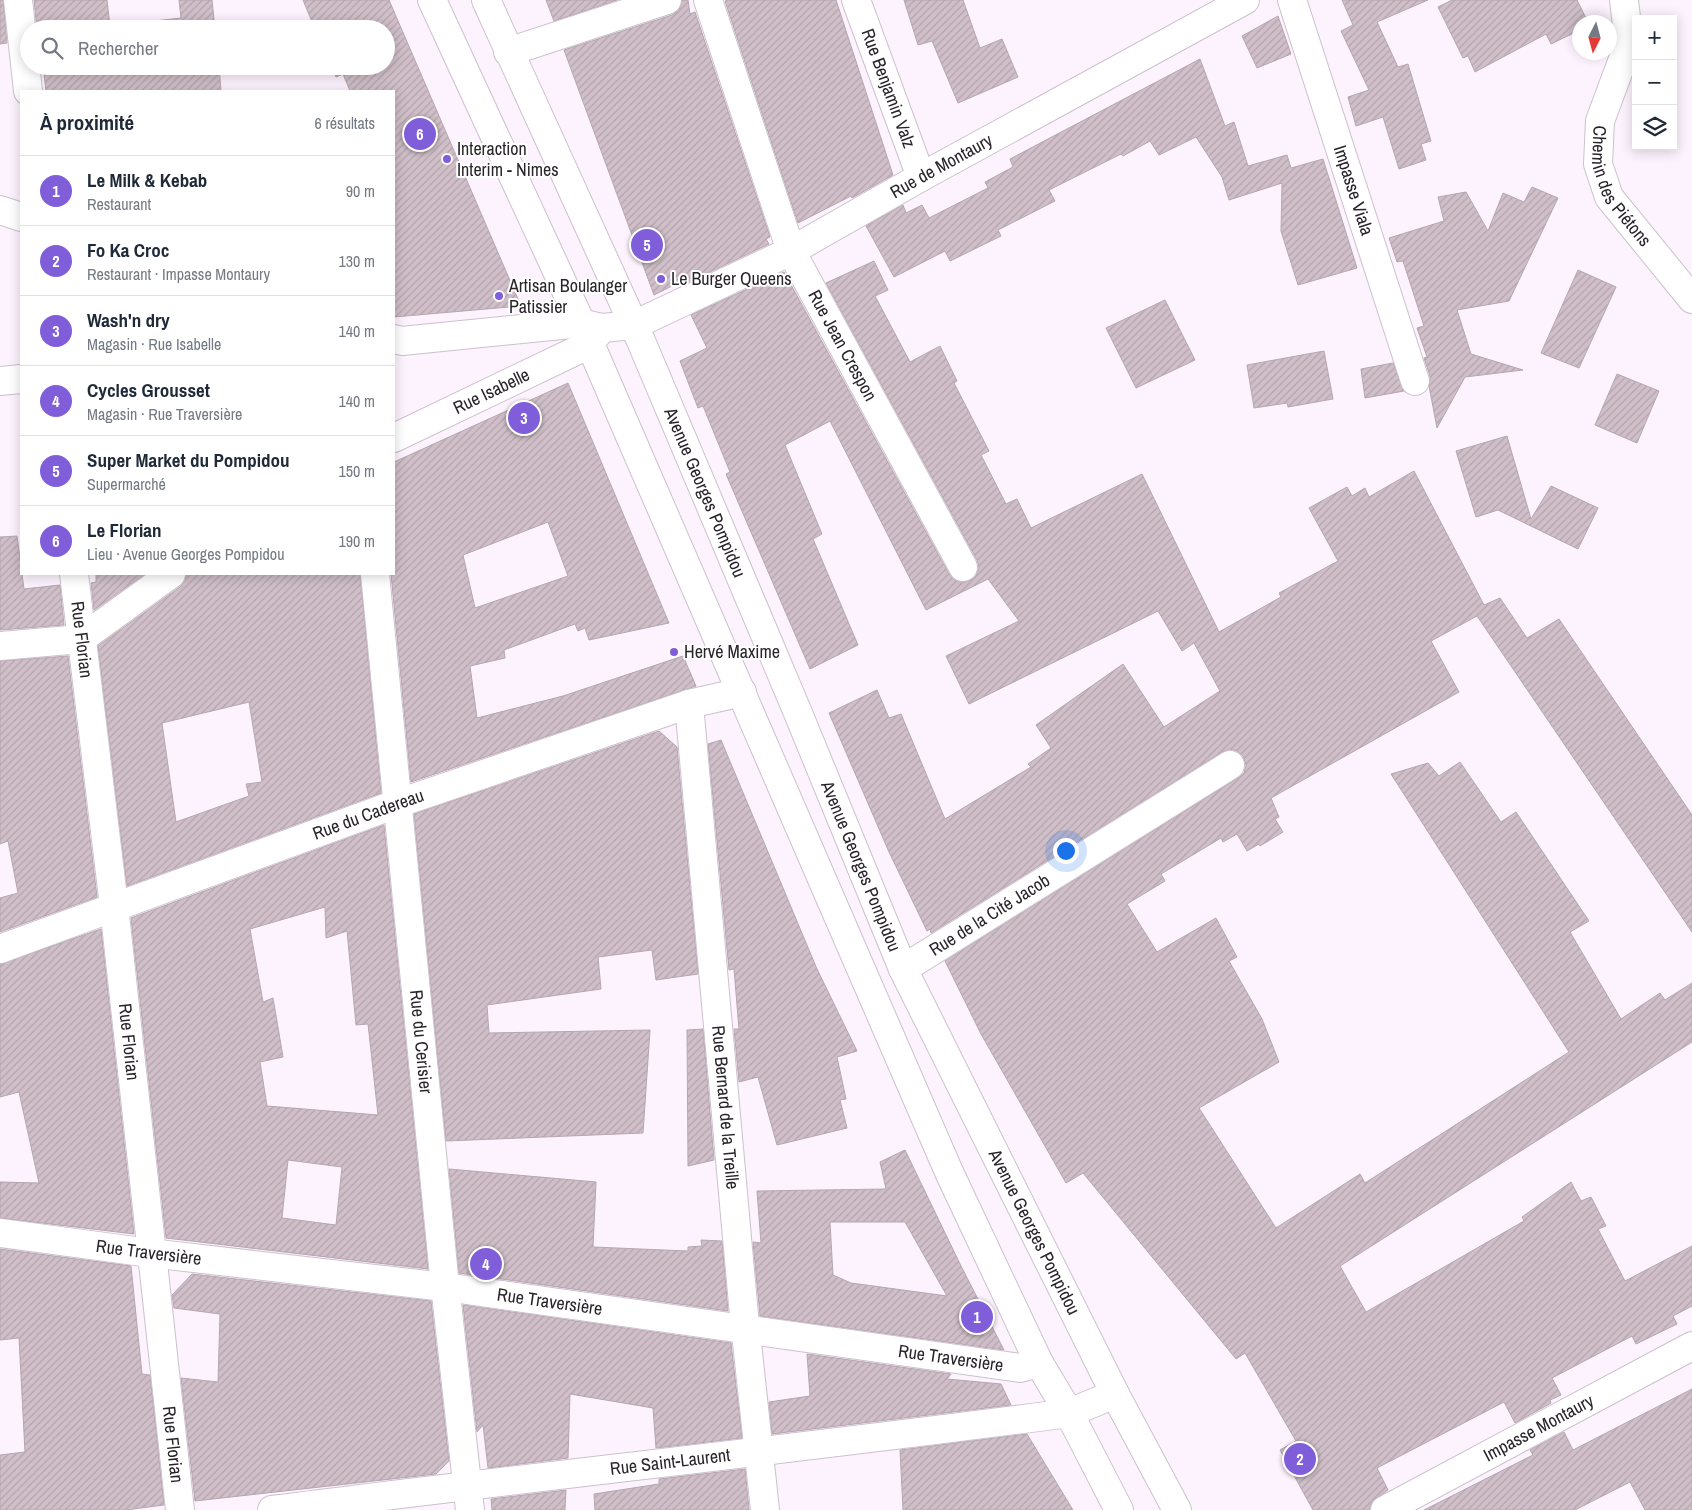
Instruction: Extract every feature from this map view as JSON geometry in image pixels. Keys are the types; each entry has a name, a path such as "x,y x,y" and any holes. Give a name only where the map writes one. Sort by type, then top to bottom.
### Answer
{"street":[{"path":"18,0 20,20"},
{"path":"432,0 590,332 742,692 949,1172 1039,1362 1069,1413 1119,1510"},
{"name":"Avenue Georges Pompidou","path":"486,0 634,326 798,713 903,969 1114,1394 1178,1510"},
{"path":"508,52 667,0"},
{"name":"Rue Jean Crespon","path":"708,0 791,251 963,567"},
{"name":"Rue Benjamin Valz","path":"856,0 921,177"},
{"name":"Rue de Montaury","path":"634,326 791,251 921,177 1245,0"},
{"name":"Impasse Viala","path":"1292,0 1415,381"},
{"name":"Chemin des Piétons","path":"1624,0 1630,43 1600,121 1598,164 1609,197 1692,298"},
{"path":"26,75 28,90"},
{"path":"0,210 20,217"},
{"path":"395,339 402,341 590,332 634,326"},
{"name":"Rue Isabelle","path":"395,437 590,332"},
{"path":"0,381 20,378"},
{"name":"Rue Florian","path":"74,575 114,906 150,1253 180,1510"},
{"path":"0,646 81,639 170,575"},
{"name":"Rue du Cerisier","path":"375,575 399,803 445,1287 468,1497"},
{"name":"Rue du Cadereau","path":"0,949 399,803 689,704 742,692"},
{"name":"Rue Bernard de la Treille","path":"689,704 746,1328 765,1510"},
{"name":"Rue de la Cité Jacob","path":"903,969 1230,765"},
{"name":"Rue Traversière","path":"0,1233 150,1253 445,1287 1020,1368 1039,1362"},
{"name":"Impasse Montaury","path":"1386,1510 1692,1346"},
{"path":"1069,1413 1114,1394"},
{"name":"Rue Saint-Laurent","path":"272,1510 468,1497 759,1452 1069,1413"}],"building":[{"path":"0,0 3,0 7,43 0,44"},
{"path":"34,0 107,0 109,20 36,20"},
{"path":"179,0 212,0 214,20 163,20 181,18"},
{"path":"303,0 389,0 521,306 395,317 395,90 350,90 343,75 395,75 395,20 311,20"},
{"path":"546,0 617,0 554,21"},
{"path":"682,0 688,0 690,14 695,12 770,237 766,239 769,244 678,287 676,284 654,295 564,50 672,15 679,10"},
{"path":"836,0 893,175 852,198 851,196 798,223 725,1"},
{"path":"904,0 963,0 980,48 1002,39 1018,77 958,103 932,41 918,45"},
{"path":"1342,0 1428,0 1377,22 1398,67 1408,64 1431,141 1421,144 1426,160 1399,169 1383,117 1356,126 1348,97 1369,90 1341,31 1353,25"},
{"path":"1452,0 1577,0 1584,15 1572,15 1572,34 1551,44 1546,34 1475,72 1468,56 1463,58 1438,7"},
{"path":"1278,16 1291,54 1257,68 1242,36"},
{"path":"1200,59 1225,126 1234,122 1248,166 1287,155 1291,168 1323,159 1357,268 1298,285 1281,231 1282,183 1229,200 1222,177 1196,137 1159,155 1150,141 1123,156 1121,154 1049,190 1055,201 998,230 1001,236 950,261 945,251 894,277 866,226 903,205 906,213 922,205 929,218 988,188 985,182 1013,167 1010,159"},
{"path":"44,75 220,75 221,90 46,90"},
{"path":"1532,187 1558,198 1509,301 1457,310 1471,354 1523,370 1465,377 1437,428 1429,386 1430,376 1424,358 1427,357 1417,328 1424,326 1403,261 1397,262 1389,238 1444,221 1438,197 1466,192 1488,231 1503,193 1524,202"},
{"path":"874,261 888,290 875,296 910,362 940,346 957,381 954,383 989,451 981,455 1006,504 1017,499 1031,528 1142,474 1219,632 1281,597 1279,593 1338,561 1309,508 1347,487 1352,496 1365,488 1369,497 1414,471 1484,605 1500,598 1527,638 1559,619 1692,815 1692,932 1477,616 1431,641 1459,692 1271,798 1279,817 1275,819 1283,832 1260,846 1259,844 1247,851 1237,834 1223,842 1221,838 1161,874 1165,881 1127,904 1157,952 1216,918 1237,957 1229,961 1262,1019 1279,1062 1199,1108 1276,1228 1360,1174 1365,1183 1569,1052 1391,774 1428,763 1439,776 1460,762 1501,822 1516,812 1589,921 1570,932 1621,1019 1660,993 1665,1000 1692,983 1692,1042 1340,1266 1366,1312 1524,1221 1522,1217 1571,1182 1581,1201 1591,1197 1606,1226 1598,1229 1625,1281 1692,1246 1692,1306 1673,1316 1677,1324 1636,1344 1632,1336 1552,1378 1561,1395 1550,1400 1551,1403 1515,1423 1504,1402 1377,1468 1388,1490 1372,1501 1369,1510 1313,1510 1280,1450 1296,1441 1245,1353 1236,1359 1083,1173 1066,1183 981,1034 945,961 1238,778 1244,773 1246,765 1243,756 1237,751 1230,749 1222,752 931,933 930,929 927,931 889,852 829,713 877,690 889,718 901,714 945,819 1031,767 1028,764 1051,748 1036,725 1123,664 1164,727 1220,691 1194,643 1182,651 1158,611 969,704 946,656 1019,621 988,579 926,610 830,421 785,445 822,534 813,539 858,645 810,669 726,474 730,472 703,406 698,408 680,361 707,348 691,315 784,272 949,574 954,580 962,583 976,576 979,568 977,560 826,283"},
{"path":"1578,270 1616,287 1579,368 1541,353"},
{"path":"1165,300 1195,360 1136,388 1106,328"},
{"path":"1324,351 1333,399 1288,407 1287,403 1254,408 1247,365"},
{"path":"1393,363 1404,391 1365,398 1361,369"},
{"path":"1617,374 1659,391 1637,443 1595,425"},
{"path":"568,383 669,623 589,640 585,628 578,631 575,624 504,650 505,658 470,666 477,718 563,696 683,656 696,686 411,782 391,575 395,575 395,462","holes":["548,522 568,576 475,608 463,555"]},
{"path":"1507,436 1531,519 1551,486 1598,508 1578,549 1498,510 1476,517 1456,451"},
{"path":"17,536 20,575 22,575 24,589 60,585 64,625 0,630 0,537"},
{"path":"96,575 144,575 94,610 91,583 96,582"},
{"path":"186,575 360,575 381,793 127,886 98,646 180,587 185,581","holes":["249,702 262,782 246,784 249,796 176,822 162,723"]},
{"path":"68,656 97,897 0,932 0,898 18,893 8,841 0,844 0,661"},
{"path":"659,731 677,747 698,974 656,980 652,950 598,957 601,989 487,1005 489,1033 650,1030 643,1133 446,1141 414,814"},
{"path":"721,740 817,969 857,1051 837,1057 846,1099 840,1100 847,1128 777,1145 758,1077 739,1082 734,1029 739,1029 734,969 729,970 708,744"},
{"path":"384,825 428,1269 166,1238 131,918","holes":["325,907 326,938 347,931 356,1025 368,1024 378,1115 267,1106 260,1062 283,1057 273,998 263,1002 250,929","288,1160 342,1167 336,1225 282,1218"]},
{"path":"101,929 134,1234 0,1218 0,1182 39,1183 19,1092 0,1097 0,964"},
{"path":"703,1029 714,1160 688,1166 687,1030"},
{"path":"905,1150 1004,1350 760,1316 753,1242 761,1243 757,1191 886,1189 880,1162","holes":["830,1222 905,1222 947,1296 851,1283 833,1275"]},
{"path":"449,1169 596,1182 593,1247 688,1251 688,1247 702,1246 701,1240 722,1241 728,1311 459,1273"},
{"path":"0,1249 131,1266 142,1374 150,1375 164,1505 126,1510 0,1510 0,1455 25,1452 19,1338 0,1340"},
{"path":"192,1274 431,1301 449,1461 436,1474 195,1501 181,1378 218,1382 220,1314 174,1308 172,1295"},
{"path":"463,1305 731,1343 742,1438 656,1448 653,1408 570,1394 568,1458 488,1468 483,1425 477,1432"},
{"path":"807,1354 951,1374 947,1379 1001,1384 1011,1405 772,1434 769,1402 810,1396"},
{"path":"1692,1389 1692,1510 1645,1510 1630,1482 1575,1510 1424,1510 1533,1455 1530,1450 1564,1432 1573,1450"},
{"path":"1027,1434 1073,1510 903,1510 900,1450"},
{"path":"745,1469 749,1510 595,1510 594,1494 659,1484 659,1479"},
{"path":"566,1490 565,1510 492,1510 491,1499"}],"place":[{"name":"Le Florian","path":"420,134"},
{"name":"Interaction Interim - Nimes","path":"447,159"},
{"name":"Super Market du Pompidou","path":"647,245"},
{"name":"Le Burger Queens","path":"661,279"},
{"name":"Artisan Boulanger Patissier","path":"499,296"},
{"name":"Wash'n dry","path":"524,418"},
{"name":"Hervé Maxime","path":"674,652"},
{"name":"Cycles Grousset","path":"486,1264"},
{"name":"Le Milk & Kebab","path":"977,1317"},
{"name":"Fo Ka Croc","path":"1300,1459"}]}
